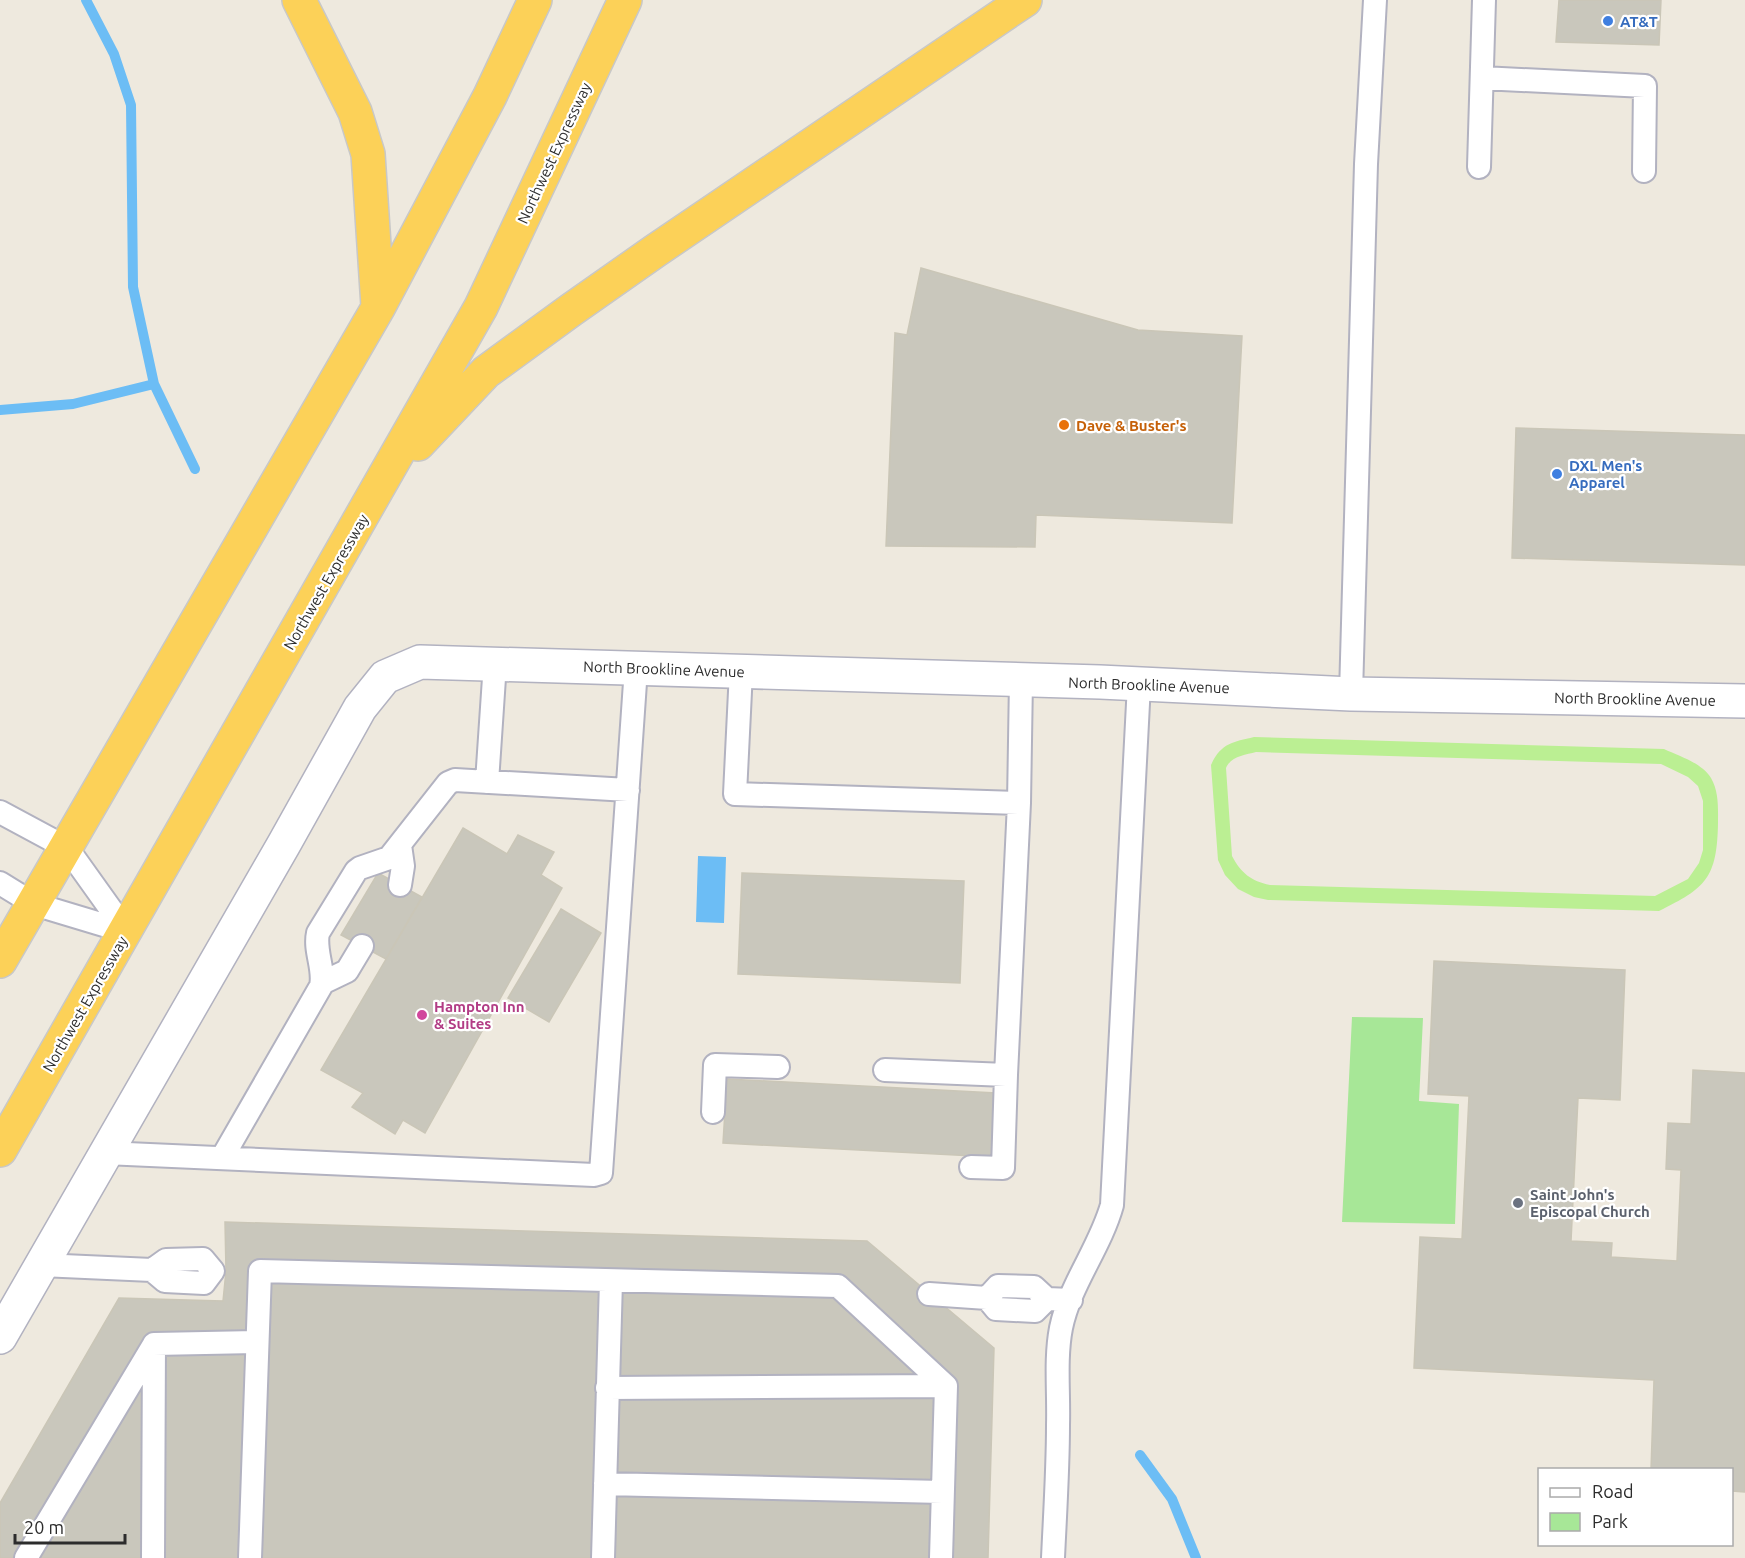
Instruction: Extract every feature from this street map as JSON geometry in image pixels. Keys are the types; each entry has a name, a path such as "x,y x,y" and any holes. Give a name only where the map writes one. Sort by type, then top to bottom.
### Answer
{"highway":[{"path":"298,0 355,112 368,154 378,308"},
{"path":"0,961 378,308 490,96 535,0"},
{"name":"Northwest Expressway","path":"0,1150 127,932 481,308 625,0"},
{"path":"382,483 486,372 655,251 1025,0"}],"street":[{"path":"0,1337 360,708 385,677 420,662 495,663"},
{"name":"North Brookline Avenue","path":"495,663 1139,684 1351,694 1745,701"}],"lane":[{"path":"1351,694 1366,164 1375,0"},
{"path":"1479,167 1484,0"},
{"path":"1482,78 1645,86 1644,171"},
{"path":"487,782 495,663"},
{"path":"105,1153 594,1175 601,1173 636,668"},
{"path":"741,671 735,794 1019,803"},
{"path":"971,1167 1003,1168 1019,803 1021,680"},
{"path":"1053,1558 1061,1327 1091,1252 1106,1229 1113,1206 1139,684"},
{"path":"322,983 318,933 358,868 387,860 448,783 455,780 628,790"},
{"path":"0,812 67,848 127,932"},
{"path":"400,845 404,866 400,885"},
{"path":"0,883 34,904 127,932"},
{"path":"222,1158 322,983 347,971 362,946"},
{"path":"713,1112 715,1065 778,1067"},
{"path":"885,1070 1006,1075"},
{"path":"41,1265 152,1269 165,1281 204,1283 220,1271"},
{"path":"250,1558 260,1271 838,1286 946,1386 941,1558"},
{"path":"603,1558 611,1281"},
{"path":"928,1294 987,1298 998,1286 1034,1287 1047,1299 1071,1300"},
{"path":"154,1344 257,1342"},
{"path":"26,1558 154,1344"},
{"path":"153,1558 154,1344"},
{"path":"608,1388 946,1386"},
{"path":"605,1484 942,1492"}],"green space":[{"path":"1254,737 1664,749 1702,768 1714,783 1718,812 1715,857 1706,879 1698,888 1659,911 1268,900 1254,897 1238,889 1225,875 1218,860 1211,765 1223,748 1234,742","holes":["1256,752 1661,764 1688,777 1698,786 1703,801 1703,850 1699,863 1688,879 1655,896 1270,885 1247,875 1232,856 1226,768 1235,758"]},
{"path":"1352,1017 1423,1018 1419,1101 1459,1104 1455,1224 1342,1222"}],"water":[{"path":"698,856 726,857 724,923 696,922"}],"building":[{"name":"AT&T","path":"1559,0 1661,0 1659,45 1556,42"},
{"name":"Dave & Buster's","path":"921,268 1138,330 1242,336 1232,523 1036,515 1035,547 886,546 895,333 907,335"},
{"path":"1516,428 1745,435 1745,565 1512,558"},
{"name":"Hampton Inn & Suites","path":"463,828 507,854 518,835 554,852 541,875 562,888 425,1133 403,1120 395,1134 352,1107 363,1093 321,1070"},
{"path":"378,873 422,897 386,959 341,935"},
{"path":"742,873 964,881 960,983 738,974"},
{"path":"561,909 601,933 549,1022 508,998"},
{"name":"Saint John's Episcopal Church","path":"1434,961 1625,970 1620,1100 1578,1098 1571,1241 1612,1243 1611,1257 1677,1261 1681,1170 1666,1169 1668,1123 1691,1124 1693,1070 1745,1073 1745,1492 1733,1491 1733,1468 1651,1468 1654,1380 1414,1368 1420,1237 1462,1239 1469,1096 1428,1094"},
{"path":"727,1079 996,1093 993,1157 723,1143"},
{"path":"225,1222 867,1241 994,1348 988,1558 0,1558 0,1503 119,1298 223,1301 226,1271"}],"waterway":[{"path":"86,0 114,54 131,105 133,287 154,384 195,469"},
{"path":"0,410 73,404 154,384"},
{"path":"1140,1455 1172,1499 1196,1558"}],"place":[{"name":"AT&T","path":"1608,21"},
{"name":"Dave & Buster's","path":"1064,425"},
{"name":"DXL Men's Apparel","path":"1557,474"},
{"name":"Hampton Inn & Suites","path":"422,1015"},
{"name":"Saint John's Episcopal Church","path":"1518,1203"}]}
